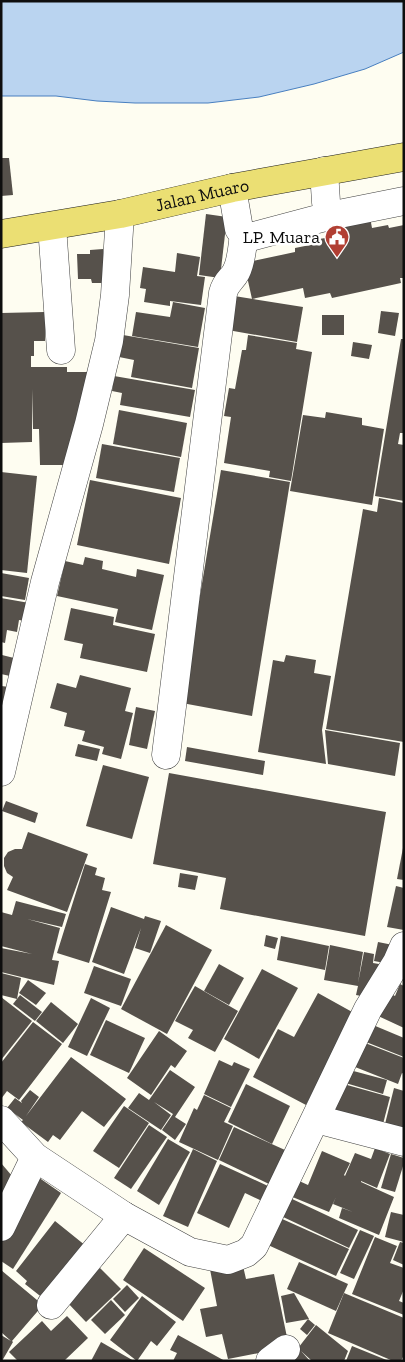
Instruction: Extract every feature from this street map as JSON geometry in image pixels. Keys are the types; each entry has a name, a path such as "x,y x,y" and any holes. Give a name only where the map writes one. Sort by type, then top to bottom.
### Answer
{"main road":[{"name":"Jalan Muaro","path":"1,234 120,214 232,188 404,157"}],"street":[{"path":"324,171 329,216"},
{"path":"232,188 239,229 244,235 250,236 329,216 404,201"},
{"path":"1,772 45,582 110,341 120,214"},
{"path":"52,226 61,350"},
{"path":"166,755 224,293 227,282 236,273 244,235"},
{"path":"1,1120 35,1157 124,1216 190,1252 228,1260 246,1253 254,1246 368,1009 397,962 404,946"},
{"path":"316,1119 404,1142"},
{"path":"1,1227 35,1157"},
{"path":"51,1305 124,1216"}],"water":[{"path":"1,1 404,1 404,52 365,69 314,84 259,97 208,103 135,103 56,96 1,96"}],"building":[{"path":"1,158 9,158 13,195 1,196"},
{"name":"LP. Muara","path":"369,212 372,228 388,225 389,228 404,225 404,278 400,278 401,283 332,298 330,293 305,298 303,288 252,299 244,263 295,252 295,248 320,243 319,239 332,237 328,220"},
{"path":"206,214 227,217 220,278 199,275"},
{"path":"103,249 105,283 92,283 91,279 78,279 77,254 90,254 90,250"},
{"path":"177,253 200,257 197,276 205,277 201,305 170,301 170,306 144,302 146,289 140,288 143,267 175,272"},
{"path":"228,295 303,307 297,342 222,329"},
{"path":"173,302 205,308 198,347 132,336 136,312 170,317"},
{"path":"381,311 399,313 395,336 378,333"},
{"path":"45,312 45,341 34,341 34,356 31,356 31,367 67,367 67,372 90,372 69,444 69,465 40,465 39,429 33,429 32,389 32,442 1,443 1,313"},
{"path":"322,315 344,315 344,335 322,335"},
{"path":"123,335 199,348 192,388 131,377 134,360 119,357"},
{"path":"248,335 297,343 296,349 312,352 291,481 269,477 270,471 224,463 231,417 224,416 229,388 235,389 242,350 246,350"},
{"path":"401,339 404,339 404,433 400,433 398,444 404,445 404,501 375,496"},
{"path":"353,342 372,345 369,359 351,356"},
{"path":"114,376 195,390 190,417 120,405 122,393 112,391"},
{"path":"119,410 187,423 181,457 113,444"},
{"path":"326,412 362,418 362,425 384,429 372,505 290,491 303,415 325,418"},
{"path":"102,444 180,458 174,492 96,478"},
{"path":"221,470 290,482 252,716 182,703"},
{"path":"1,472 37,476 27,573 1,570"},
{"path":"90,480 181,498 169,564 77,545"},
{"path":"379,498 404,503 404,742 326,729 363,509 377,512"},
{"path":"85,557 103,561 102,569 136,577 137,569 164,575 152,630 115,622 118,609 57,596 65,561 83,565"},
{"path":"1,573 29,578 25,600 1,596"},
{"path":"1,598 35,604 32,622 19,620 17,632 7,630 5,643 1,642"},
{"path":"71,608 114,617 113,625 155,634 147,672 80,658 83,644 64,640"},
{"path":"2,655 14,658 10,676 1,674"},
{"path":"286,655 316,660 314,673 331,676 322,730 326,764 258,752 273,660 284,662"},
{"path":"80,675 131,688 125,711 133,713 121,759 102,754 104,747 82,741 85,731 64,726 67,713 50,708 57,683 76,688"},
{"path":"1,686 10,687 1,728"},
{"path":"136,707 155,711 147,749 129,745"},
{"path":"325,730 400,743 395,776 328,764"},
{"path":"78,744 100,749 97,761 75,756"},
{"path":"187,747 265,761 263,775 185,761"},
{"path":"103,765 149,777 132,839 86,826"},
{"path":"169,773 386,812 365,936 220,909 226,878 153,864"},
{"path":"6,801 38,813 35,823 2,811"},
{"path":"28,832 88,854 67,912 7,890 13,877 7,873 4,866 4,858 8,852 22,849"},
{"path":"404,848 404,880 397,879"},
{"path":"85,864 97,868 95,875 105,878 102,890 111,892 89,963 57,953"},
{"path":"180,873 198,876 195,890 178,887"},
{"path":"396,886 404,888 404,930 387,927"},
{"path":"16,901 66,914 62,927 27,919 60,928 52,960 59,961 54,985 1,972 1,948 32,954 1,946 1,912 12,915"},
{"path":"111,907 144,919 145,916 161,921 150,953 135,948 141,928 124,974 92,962"},
{"path":"166,925 212,950 167,1034 121,1009"},
{"path":"266,935 278,938 275,949 264,946"},
{"path":"281,936 329,946 325,970 277,960"},
{"path":"378,942 393,945 390,964 374,961"},
{"path":"330,945 363,952 358,983 364,952 374,954 373,963 379,964 372,998 356,995 358,986 324,980"},
{"path":"219,964 244,978 229,1005 204,991"},
{"path":"94,966 131,979 121,1006 84,993"},
{"path":"262,969 298,988 259,1059 224,1039"},
{"path":"1,973 21,978 17,999 1,995"},
{"path":"28,980 46,993 36,1005 19,993"},
{"path":"400,984 404,986 404,1028 376,1015 387,992 395,996"},
{"path":"195,986 238,1011 215,1052 188,1038 193,1030 175,1021"},
{"path":"318,993 354,1013 306,1105 253,1077 278,1029 294,1037"},
{"path":"20,995 42,1012 35,1021 13,1004"},
{"path":"1,997 32,1021 1,1060"},
{"path":"91,998 110,1008 87,1056 68,1047"},
{"path":"51,1002 78,1024 63,1043 36,1021"},
{"path":"106,1020 145,1038 129,1073 90,1055"},
{"path":"33,1022 62,1044 19,1100 7,1091 1,1099 1,1063"},
{"path":"373,1025 404,1038 404,1057 366,1042"},
{"path":"159,1031 187,1051 175,1068 171,1065 151,1095 127,1078"},
{"path":"360,1041 404,1058 404,1074 402,1073 398,1084 350,1065"},
{"path":"71,1057 126,1099 104,1127 82,1111 60,1140 53,1135 48,1142 21,1122 23,1120 7,1108 15,1098 22,1103 21,1101 30,1090 39,1097 26,1116"},
{"path":"219,1060 232,1066 234,1062 250,1069 231,1107 204,1094"},
{"path":"346,1069 387,1080 383,1094 342,1082"},
{"path":"170,1070 195,1087 175,1117 186,1124 175,1140 162,1130 173,1114 154,1102 171,1115 161,1130 128,1108 139,1093 149,1100"},
{"path":"340,1083 390,1097 383,1124 332,1109"},
{"path":"246,1084 290,1106 272,1144 228,1122"},
{"path":"394,1088 404,1091 404,1129 385,1124"},
{"path":"204,1095 231,1108 224,1122 233,1126 218,1160 179,1142 194,1108 197,1110"},
{"path":"124,1106 149,1123 119,1168 93,1151"},
{"path":"149,1125 167,1137 131,1189 114,1178"},
{"path":"234,1127 285,1150 269,1184 219,1160"},
{"path":"168,1139 190,1152 159,1205 137,1191"},
{"path":"375,1148 390,1154 377,1188 361,1182 394,1197 379,1235 339,1218 342,1208 353,1212 333,1204 336,1197 329,1212 290,1196 297,1180 308,1185 322,1151 350,1163 345,1176 355,1153 371,1159"},
{"path":"193,1149 217,1161 188,1227 163,1216"},
{"path":"391,1154 404,1158 395,1192 381,1188"},
{"path":"1,1163 18,1183 5,1194 1,1190"},
{"path":"220,1164 268,1186 262,1201 245,1193 229,1228 197,1213"},
{"path":"38,1177 61,1193 13,1269 1,1261 1,1234"},
{"path":"290,1198 358,1230 349,1248 281,1216"},
{"path":"391,1212 404,1215 404,1242 385,1237"},
{"path":"280,1218 349,1249 336,1276 268,1245"},
{"path":"55,1221 86,1246 44,1299 25,1284 27,1281 16,1271"},
{"path":"360,1230 374,1236 354,1279 340,1273"},
{"path":"375,1237 397,1246 390,1263 404,1268 404,1289 399,1301 404,1303 404,1315 352,1294"},
{"path":"400,1242 404,1243 404,1265 393,1260"},
{"path":"144,1248 205,1288 183,1321 123,1280"},
{"path":"299,1262 348,1284 336,1311 287,1289"},
{"path":"209,1264 243,1266 246,1279 274,1274 289,1347 228,1359 222,1334 206,1337 200,1309 217,1306"},
{"path":"100,1268 121,1289 86,1322 65,1300"},
{"path":"1,1270 43,1305 12,1341 2,1361 1,1335 11,1341 1,1332"},
{"path":"127,1285 139,1298 125,1312 113,1299"},
{"path":"294,1293 309,1319 286,1323 281,1296"},
{"path":"344,1293 404,1318 404,1355 401,1361 393,1361 328,1333"},
{"path":"142,1296 176,1322 157,1346 151,1341 137,1361 110,1340"},
{"path":"111,1300 125,1315 105,1334 91,1320"},
{"path":"67,1316 88,1338 64,1361 18,1361 9,1352 42,1321 51,1331"},
{"path":"308,1319 315,1325 307,1335 300,1329"},
{"path":"316,1325 348,1351 344,1361 312,1361 301,1351 310,1361 288,1361"},
{"path":"178,1335 225,1361 173,1361 177,1353 170,1350"},
{"path":"101,1342 134,1361 91,1361"},
{"path":"352,1346 389,1361 346,1361"}],"place":[{"name":"LP. Muara","path":"337,258"}]}
